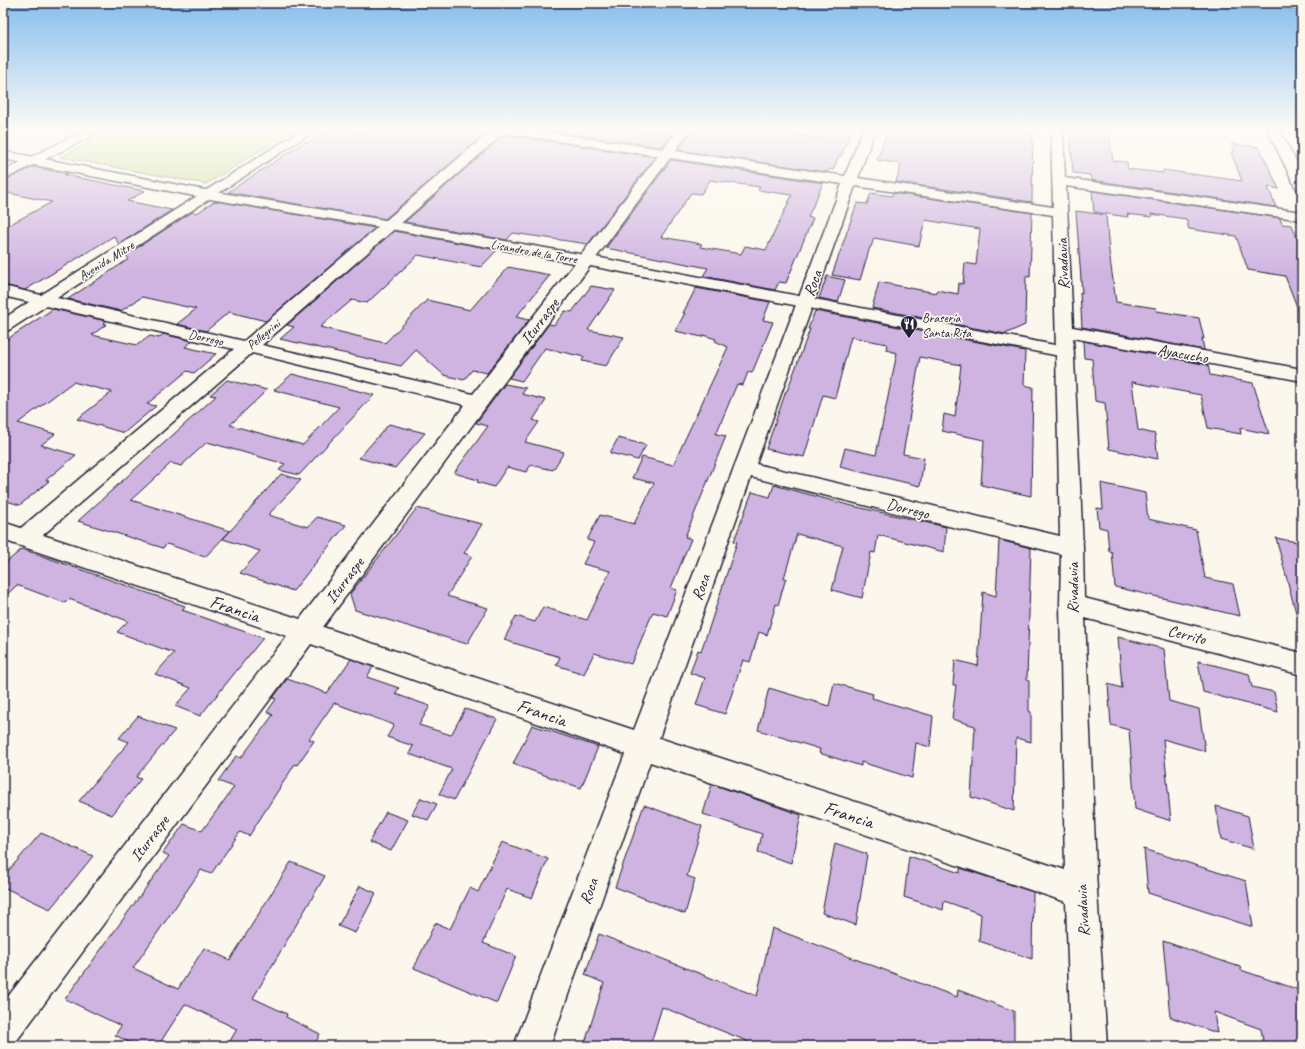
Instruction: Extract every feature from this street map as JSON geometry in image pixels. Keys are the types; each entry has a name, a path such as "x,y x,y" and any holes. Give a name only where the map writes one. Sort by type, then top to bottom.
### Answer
{"street":[{"name":"Lisandro de la Torre","path":"121,178 210,195 391,225 585,260 805,302 1065,341"},
{"name":"Avenida Mitre","path":"3,326 236,178"},
{"name":"Pellegrini","path":"25,538 445,178"},
{"name":"Iturraspe","path":"3,1031 648,178"},
{"path":"823,178 1060,212"},
{"name":"Roca","path":"532,1046 641,746 851,178"},
{"name":"Rivadavia","path":"1059,178 1072,548 1072,605 1081,891 1089,1046"},
{"path":"1059,181 1302,216"},
{"name":"Dorrego","path":"3,291 248,347 478,402"},
{"name":"Ayacucho","path":"1065,341 1302,375"},
{"name":"Dorrego","path":"744,468 1072,548"},
{"name":"Francia","path":"3,531 305,631 641,746 1081,891"},
{"name":"Cerrito","path":"1072,605 1302,664"}],"green space":[{"path":"173,178 216,178 206,184"}],"building":[{"path":"10,178 80,178 145,191 127,201 172,210 119,244 114,236 25,290 3,285 3,228 52,202 3,192 3,181"},
{"path":"250,178 433,178 385,219 228,192"},
{"path":"455,178 639,178 588,244 513,233 507,240 405,222"},
{"path":"658,178 790,178 823,183 808,217 813,218 786,283 779,282 775,290 703,276 708,268 606,248","holes":["710,180 760,187 758,190 792,195 766,250 745,246 741,254 700,247 702,244 661,237 691,193 701,194"]},
{"path":"897,178 1032,178 1032,202 896,182"},
{"path":"1091,178 1220,178 1242,181 1241,178 1274,178 1279,189 1268,187 1276,207 1091,180"},
{"path":"1092,191 1280,218 1282,224 1292,225 1298,240 1302,240 1302,317 1285,276 1248,270 1236,236 1189,229 1186,219 1151,214 1152,217 1127,214 1128,217 1094,212"},
{"path":"871,193 892,196 893,193 1032,213 1030,277 1026,276 1025,325 1005,334 872,308 879,282 936,293 937,290 958,294 959,283 963,284 965,263 976,265 980,229 925,220 919,246 874,238 860,280 832,275 857,203 867,204"},
{"path":"215,201 375,228 266,321 229,312 206,331 177,324 196,309 142,297 121,311 68,299 129,259 126,255 189,214 193,212 197,213"},
{"path":"1076,211 1106,215 1109,252 1116,302 1156,308 1157,311 1199,318 1204,339 1202,338 1204,350 1082,327 1080,292 1082,293"},
{"path":"394,231 497,250 481,267 418,255 367,303 352,300 320,327 385,343 427,300 470,310 508,267 550,275 516,317 529,320 487,373 472,370 464,380 444,375 416,350 401,366 280,339 294,327 287,325"},
{"path":"827,276 845,280 838,302 819,298"},
{"path":"591,286 615,290 588,330 624,337 606,366 582,361 584,357 545,348 522,381 509,378 549,324 554,325 565,311 572,312"},
{"path":"696,288 770,302 763,320 773,322 752,373 748,372 743,385 737,384 716,434 726,436 685,537 691,539 671,588 677,590 667,616 653,612 631,664 594,653 584,674 556,665 560,657 504,640 516,616 535,622 543,607 587,620 610,571 583,564 594,542 587,540 600,515 634,524 654,483 632,478 642,457 673,465 728,347 715,341 716,339 703,335 702,337 675,331"},
{"path":"53,309 106,321 103,324 107,324 92,335 137,345 150,336 159,338 163,334 192,341 185,347 216,354 194,373 187,371 147,404 156,406 124,433 77,419 112,392 73,382 18,423 55,434 41,445 76,455 46,480 49,481 20,505 3,500 3,342"},
{"path":"815,311 1025,351 1024,385 1033,387 1031,496 981,485 984,440 942,431 944,414 955,417 961,365 920,357 903,454 924,458 920,486 840,467 845,448 876,455 897,353 886,350 887,344 851,337 835,398 823,395 804,457 766,449 810,329 808,329"},
{"path":"1083,341 1208,365 1210,375 1253,383 1269,434 1240,428 1241,434 1208,428 1201,395 1132,382 1138,430 1155,434 1158,459 1109,449 1105,403 1095,401 1092,359 1084,358"},
{"path":"292,374 374,395 299,475 279,470 285,464 207,442 181,466 171,463 131,500 230,531 205,557 167,544 163,548 78,521 216,396 210,395 227,380 267,390 230,425 303,445 339,407 274,390"},
{"path":"505,384 526,388 522,394 546,400 533,420 539,422 525,442 564,452 553,470 531,465 526,472 507,467 494,487 477,482 478,480 454,473 488,426 476,423"},
{"path":"389,424 425,433 395,468 359,458"},
{"path":"618,438 646,445 638,460 610,453"},
{"path":"281,474 301,480 268,515 308,527 317,517 346,525 293,591 240,573 260,551 223,539"},
{"path":"1101,483 1145,493 1148,519 1196,530 1205,578 1233,584 1240,616 1115,587 1112,552 1109,551 1107,529 1099,527 1097,508 1103,509"},
{"path":"774,485 848,505 946,527 944,552 878,535 875,553 871,552 862,598 832,590 843,546 797,534 778,605 776,604 767,635 759,632 750,662 743,660 725,714 696,705 705,678 690,673 698,650 701,651 711,622 737,542 734,541 752,492 770,497"},
{"path":"417,508 482,524 464,553 472,556 447,596 488,608 467,644 355,610 350,594"},
{"path":"1276,538 1302,543 1302,612 1296,613"},
{"path":"999,540 1031,548 1027,680 1029,681 1029,711 1031,712 1031,742 1016,738 1014,811 971,797 975,726 952,719 956,685 953,685 955,660 978,666 983,592 996,596"},
{"path":"22,549 185,606 182,610 263,638 200,716 175,706 191,688 155,674 174,653 117,632 128,621 69,599 65,603 17,585 3,598 3,565"},
{"path":"1118,637 1164,649 1169,701 1199,709 1205,751 1163,739 1171,821 1135,809 1129,730 1111,725 1108,684 1122,688"},
{"path":"351,659 373,667 367,677 399,688 395,694 430,706 419,725 451,735 465,709 497,719 454,800 439,794 452,769 409,754 413,746 387,737 394,725 334,703 309,739 314,741 297,765 295,764 249,836 240,832 211,874 201,870 133,968 178,989 204,948 230,960 291,862 325,876 253,998 287,1014 286,1017 320,1034 314,1046 227,1046 237,1029 185,1004 158,1046 137,1046 115,1035 121,1026 65,999 169,856 163,853 184,824 202,831 234,787 218,781 236,756 241,758 273,715 267,712 276,699 273,698 287,679 327,693"},
{"path":"1198,661 1249,674 1252,687 1274,692 1278,712 1203,692"},
{"path":"834,683 873,694 872,698 933,716 930,747 916,743 912,778 861,762 861,766 819,753 820,749 758,730 769,688 829,706"},
{"path":"138,716 175,730 136,777 141,779 112,815 79,801 129,742 119,738"},
{"path":"532,725 598,747 581,788 513,764"},
{"path":"712,784 801,815 791,863 758,852 762,834 703,814"},
{"path":"421,798 437,804 428,820 412,814"},
{"path":"644,805 702,826 687,876 695,879 685,914 615,887"},
{"path":"1216,806 1248,816 1254,849 1221,839"},
{"path":"386,812 408,820 391,851 369,842"},
{"path":"41,833 93,856 50,909 3,887 3,877"},
{"path":"502,842 548,859 532,898 507,889 483,943 516,956 497,1003 414,968 435,923 450,929 470,888 478,892"},
{"path":"835,843 867,854 856,925 822,913"},
{"path":"1144,849 1246,881 1253,927 1148,893"},
{"path":"909,856 960,873 960,868 1033,892 1032,959 979,941 981,914 944,901 943,910 904,897"},
{"path":"360,886 376,893 355,933 338,926"},
{"path":"772,928 957,997 958,990 1014,1011 1014,1046 746,1046 747,1041 662,1007 650,1046 584,1046 604,983 585,975 599,934 757,996"},
{"path":"1163,941 1240,967 1241,970 1302,991 1302,1046 1264,1046 1261,1029 1214,1012 1217,1033 1170,1017"}],"place":[{"name":"Brasería Santa Rita","path":"909,339"}]}
